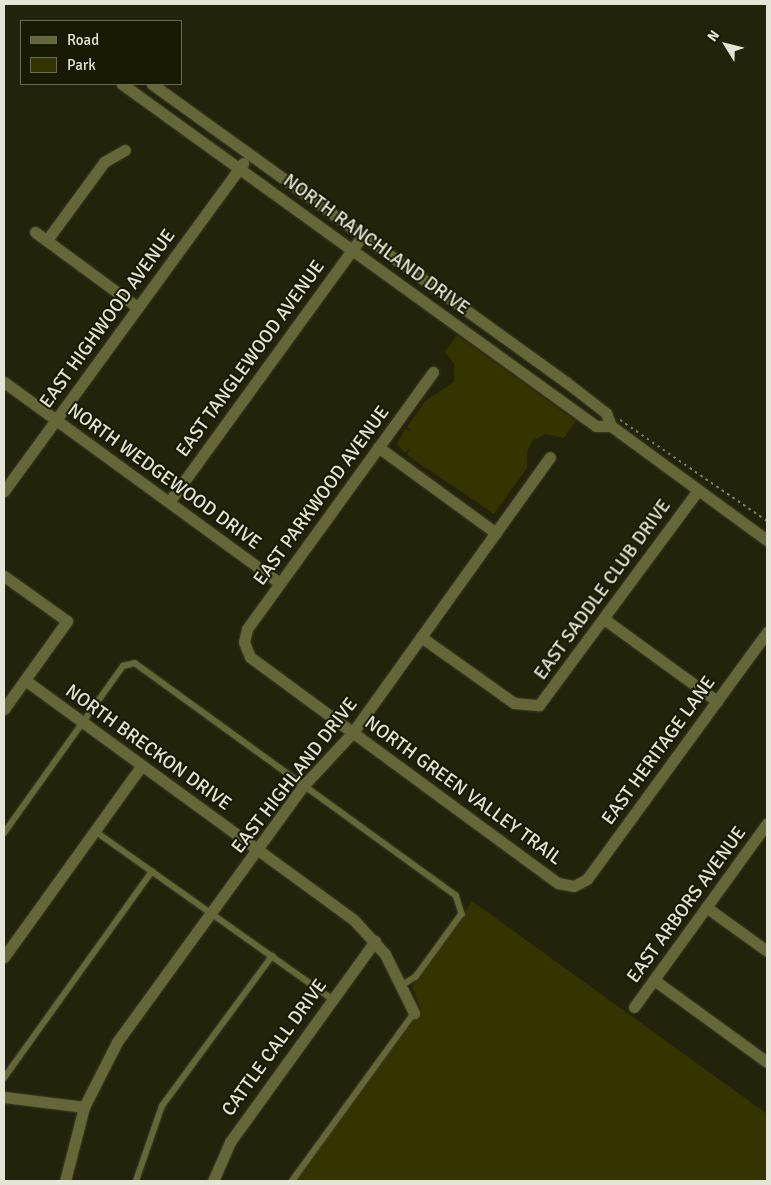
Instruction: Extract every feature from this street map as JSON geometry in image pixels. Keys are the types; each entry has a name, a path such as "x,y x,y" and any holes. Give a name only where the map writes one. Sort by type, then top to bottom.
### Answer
{"street":[{"name":"NORTH RANCHLAND DRIVE","path":"123,85 596,426 611,426"},
{"name":"NORTH RANCHLAND DRIVE","path":"153,85 586,397 606,413 611,426 767,540"},
{"path":"46,240 104,162 125,150"},
{"name":"EAST HIGHWOOD AVENUE","path":"4,491 250,154"},
{"path":"35,232 137,307"},
{"name":"EAST TANGLEWOOD AVENUE","path":"169,502 362,236"},
{"name":"EAST PARKWOOD AVENUE","path":"244,642 247,629 433,372"},
{"name":"NORTH WEDGEWOOD DRIVE","path":"4,382 280,583"},
{"path":"378,447 496,533"},
{"name":"EAST HIGHLAND DRIVE","path":"65,1181 84,1107 117,1042 304,785 352,732 550,457"},
{"name":"EAST SADDLE CLUB DRIVE","path":"421,637 514,703 534,707 548,696 698,490"},
{"path":"4,576 67,621 4,709"},
{"path":"604,619 717,700"},
{"name":"EAST HERITAGE LANE","path":"574,886 587,879 767,632"},
{"name":"NORTH GREEN VALLEY TRAIL","path":"244,642 250,657 558,883 574,886"},
{"name":"NORTH BRECKON DRIVE","path":"25,680 353,919 375,941 403,985 414,1013"},
{"path":"4,957 142,765"},
{"name":"EAST ARBORS AVENUE","path":"634,1007 706,907 763,838 767,823"},
{"path":"706,907 767,951"},
{"name":"CATTLE CALL DRIVE","path":"213,1181 230,1142 375,941"},
{"path":"654,980 767,1062"},
{"path":"4,1097 84,1107"}],"lane":[{"path":"4,833 123,666 135,663 456,895 462,914 416,977 403,985"},
{"path":"95,831 332,999"},
{"path":"4,1078 152,871"},
{"path":"136,1181 162,1106 272,956"},
{"path":"292,1181 414,1013"}],"path":[{"path":"611,426 622,418 767,520"}],"green space":[{"path":"457,335 576,421 564,438 545,434 532,441 527,452 527,468 494,514 407,455 410,448 405,453 397,444 405,429 412,431 407,427 425,401 454,382 454,363 445,352"},
{"path":"472,901 767,1114 767,1181 295,1181 421,1010 412,987"}]}
